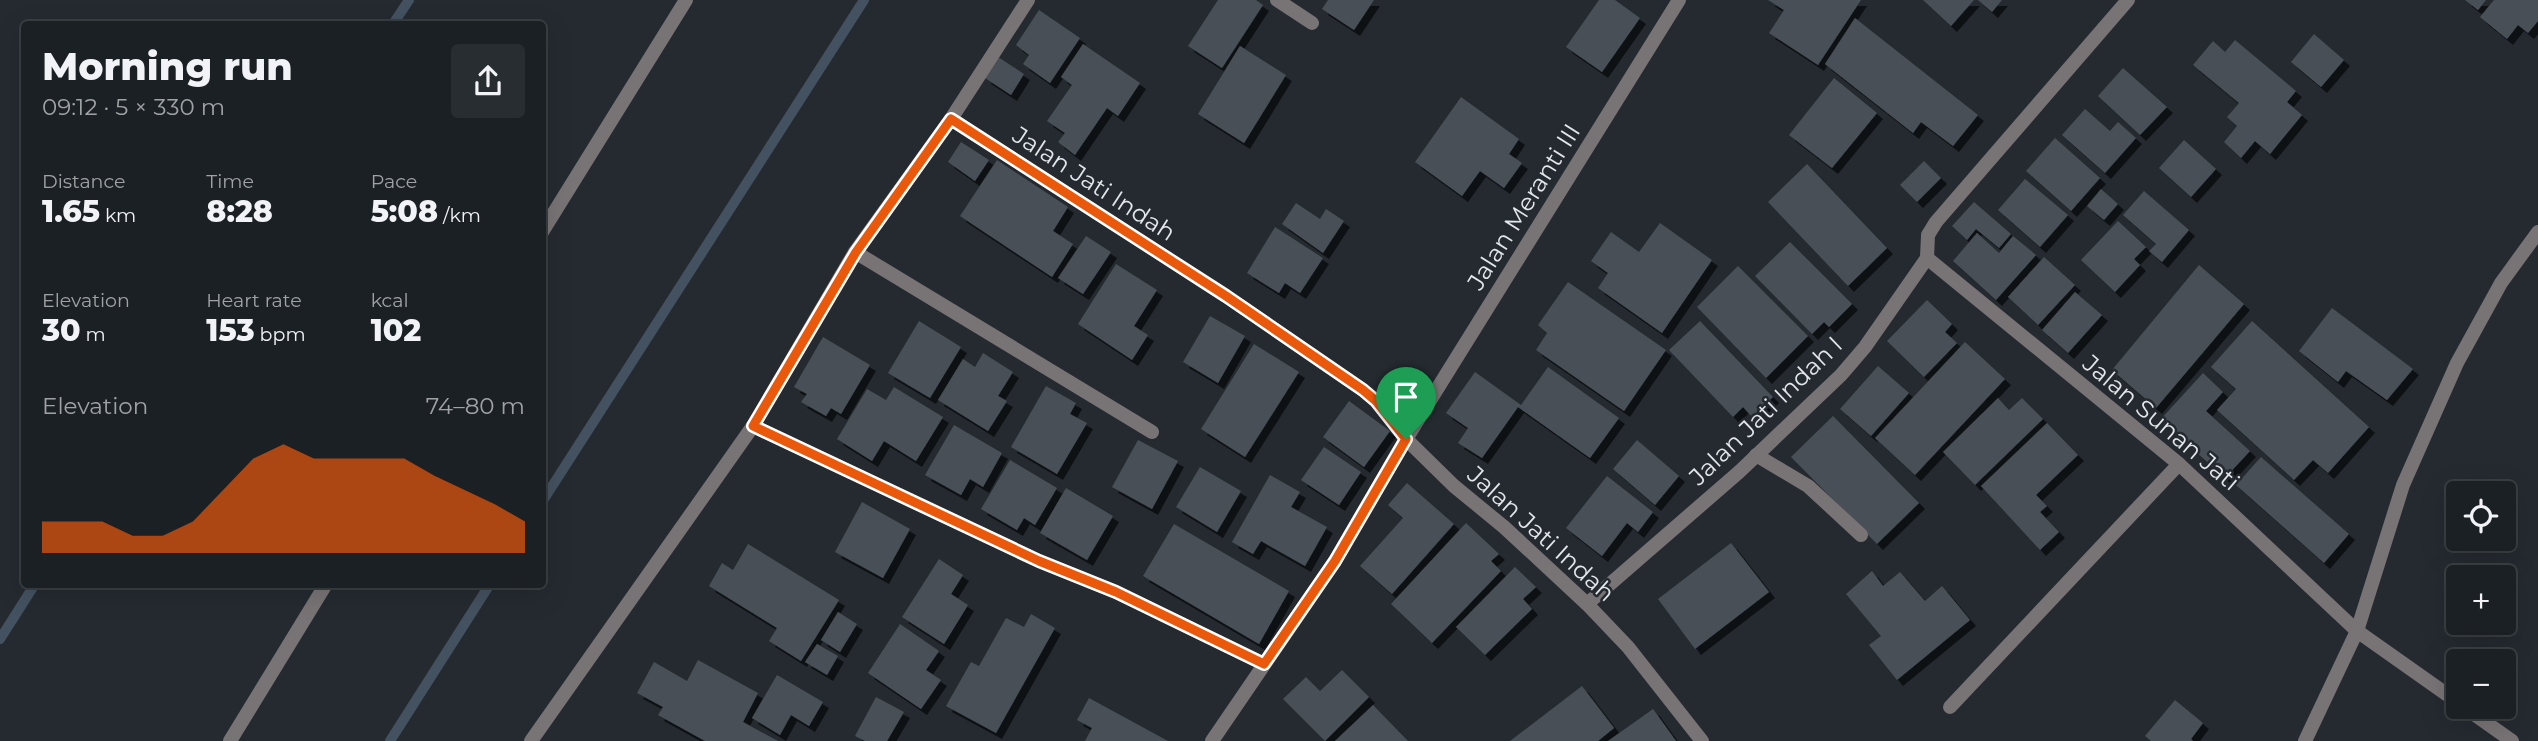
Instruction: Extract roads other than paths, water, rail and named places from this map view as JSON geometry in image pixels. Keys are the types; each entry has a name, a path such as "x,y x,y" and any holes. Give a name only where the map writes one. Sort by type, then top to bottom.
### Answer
{"street":[{"path":"546,226 686,0"},
{"path":"531,741 753,426 856,252 951,119 1028,0"},
{"path":"1276,0 1312,23"},
{"name":"Jalan Meranti III","path":"1212,741 1335,561 1406,439 1679,0"},
{"name":"Jalan Jati Indah I","path":"1587,604 1842,375 1865,347 1927,258 1928,234 1936,222 2127,0"},
{"name":"Jalan Jati Indah","path":"951,119 1226,296 1363,390 1376,401 1406,439 1454,486 1504,527 1587,604 1628,647 1702,741"},
{"path":"2305,741 2357,631 2403,485 2457,363 2501,283 2538,232"},
{"path":"856,252 1153,432"},
{"name":"Jalan Sunan Jati","path":"1927,258 2179,464 2357,631 2446,694"},
{"path":"753,426 1039,561 1116,592 1264,664"},
{"path":"1756,455 1808,486 1861,535"},
{"path":"1950,707 2179,464"},
{"path":"230,741 324,588"},
{"path":"2481,719 2512,741"}],"waterway":[{"path":"395,21 409,0"},
{"path":"546,496 864,0"},
{"path":"0,639 32,588"},
{"path":"390,741 487,588"}]}
